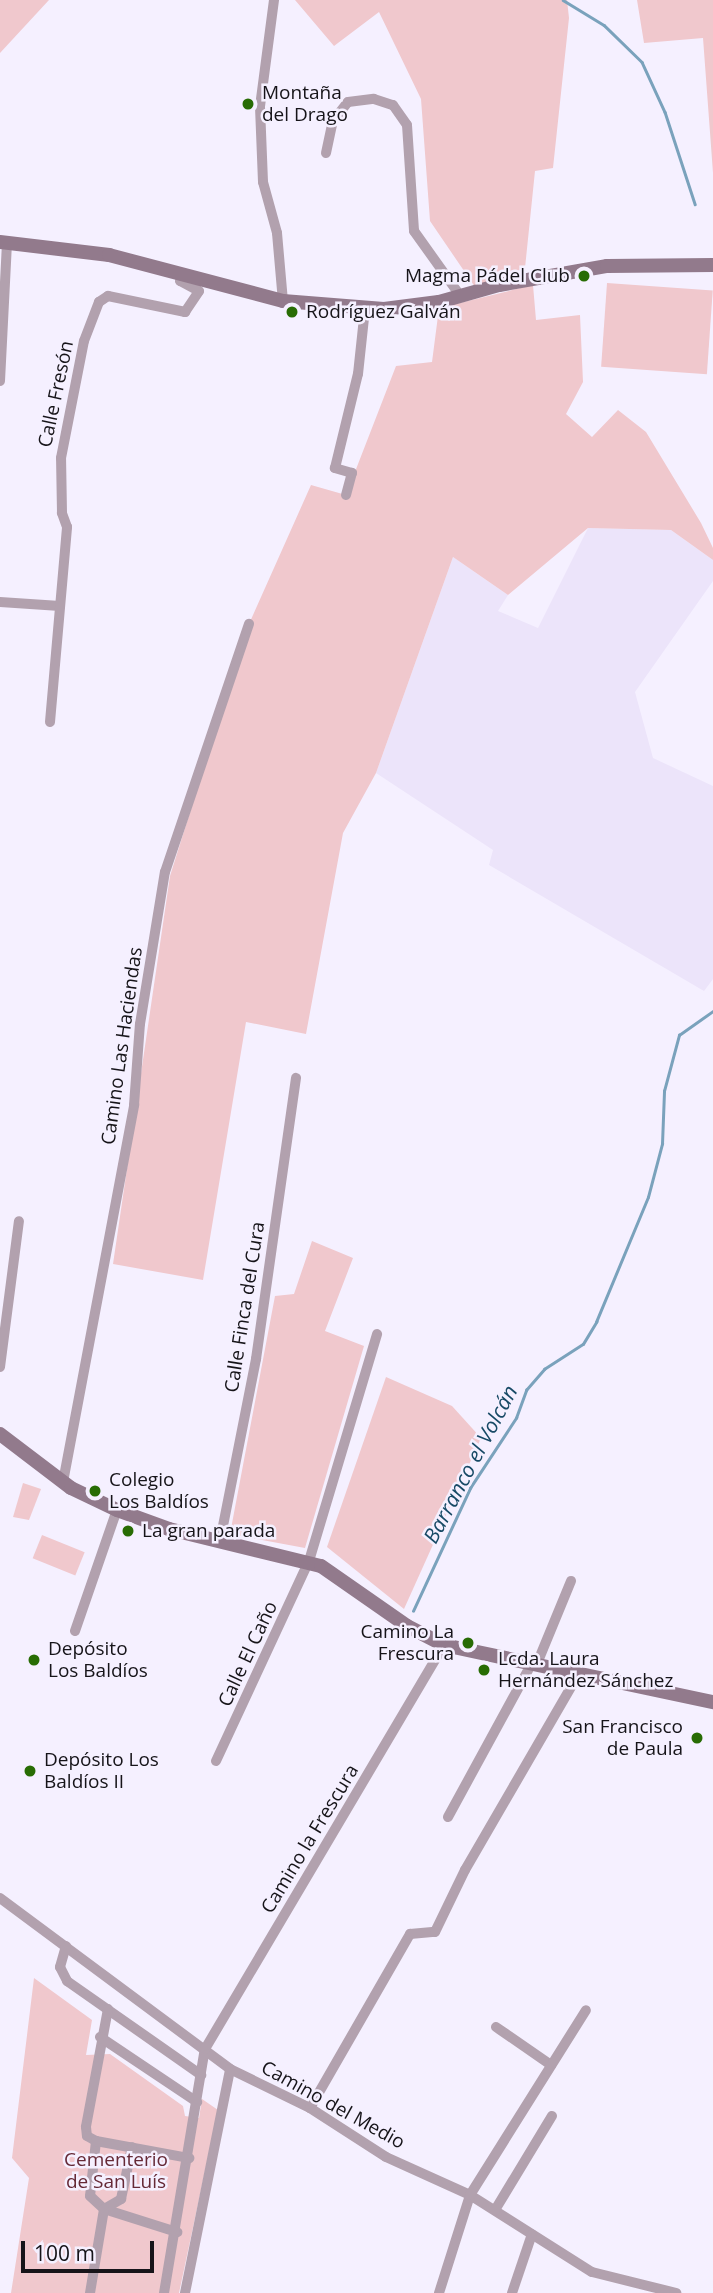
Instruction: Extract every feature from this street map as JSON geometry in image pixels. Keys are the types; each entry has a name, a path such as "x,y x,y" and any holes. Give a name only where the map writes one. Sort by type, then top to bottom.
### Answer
{"main road":[{"path":"4,243 81,250 283,302 365,308 415,307 607,266 713,265"},
{"path":"0,1434 63,1482 117,1510 220,1541 309,1561 341,1577 407,1626 444,1645 713,1702"}],"street":[{"path":"274,0 260,107 263,181 277,233 283,302"},
{"path":"326,153 332,121 348,102 374,99 393,105 407,125 414,232 461,297"},
{"path":"0,381 4,243"},
{"name":"Calle Fresón","path":"50,722 67,527 62,513 61,458 84,341 99,302 108,296 185,312 199,291 180,281 182,275"},
{"path":"345,495 352,473 335,468 358,374 365,308"},
{"path":"0,602 60,606"},
{"name":"Camino Las Haciendas","path":"63,1482 134,1105 135,1064 165,872 249,624"},
{"name":"Calle Finca del Cura","path":"220,1541 256,1359 296,1078"},
{"path":"0,1367 19,1221"},
{"name":"Calle El Caño","path":"216,1761 309,1561 377,1334"},
{"path":"75,1631 117,1510"},
{"path":"448,1817 533,1666 571,1581"},
{"name":"Camino la Frescura","path":"205,2049 444,1645"},
{"path":"310,2108 410,1934 435,1932 465,1870 578,1675"},
{"name":"Camino del Medio","path":"0,1899 230,2069 310,2108 386,2157 470,2195 592,2272 676,2293"},
{"path":"66,1946 62,1974 201,2075"},
{"path":"108,2008 100,2037 86,2127 87,2136 96,2141 189,2158"},
{"path":"439,2293 470,2195 586,2010"},
{"path":"496,2027 551,2065"},
{"path":"100,2037 197,2102"},
{"path":"164,2293 177,2232 205,2049"},
{"path":"185,2293 230,2069"},
{"path":"495,2210 552,2116"},
{"path":"96,2141 88,2188 92,2200 104,2209 177,2232"},
{"path":"104,2209 121,2199 132,2147"},
{"path":"90,2293 104,2209"},
{"path":"512,2293 532,2234"}],"shaded area":[{"path":"588,528 671,530 713,560 713,581 635,692 653,758 713,786 713,979 704,991 489,865 493,850 376,773 453,557 508,595 498,611 538,628"}],"green space":[{"path":"0,0 49,0 0,53"},
{"path":"295,0 567,0 569,18 553,168 535,171 525,268 475,287 430,221 421,99 379,12 334,46"},
{"path":"637,0 713,0 713,173 703,38 644,43"},
{"path":"607,283 713,290 707,374 601,367"},
{"path":"533,285 536,320 580,315 583,382 566,414 592,437 618,410 646,432 701,523 713,548 713,560 671,530 588,528 508,595 453,557 376,773 343,833 306,1034 246,1022 203,1280 113,1264 170,876 249,624 311,485 346,495 396,366 432,362 439,308"},
{"path":"312,1241 353,1258 325,1331 364,1346 305,1548 230,1534 275,1296 294,1294"},
{"path":"386,1377 452,1406 481,1438 404,1609 327,1547"},
{"path":"23,1483 41,1489 29,1520 13,1517"},
{"path":"42,1535 85,1552 75,1575 33,1558"},
{"name":"Cementerio de San Luís","path":"34,1978 92,2020 86,2055 110,2054 183,2106 185,2116 199,2118 202,2099 218,2110 179,2293 11,2293 29,2178 12,2158"}],"waterway":[{"path":"563,0 604,25 642,62 665,112 695,204"},
{"name":"Barranco el Volcán","path":"413,1611 470,1488 516,1418 526,1390 544,1369 583,1344 596,1322 648,1197 662,1144 664,1091 679,1035 713,1011"}],"place":[{"name":"Montaña del Drago","path":"248,104"},
{"name":"Magma Pádel Club","path":"584,276"},
{"name":"Rodríguez Galván","path":"292,312"},
{"name":"Colegio Los Baldíos","path":"95,1491"},
{"name":"La gran parada","path":"128,1531"},
{"name":"Camino La Frescura","path":"468,1643"},
{"name":"Depósito Los Baldíos","path":"34,1660"},
{"name":"Lcda. Laura Hernández Sánchez","path":"484,1670"},
{"name":"San Francisco de Paula","path":"697,1738"},
{"name":"Depósito Los Baldíos II","path":"30,1771"}]}
